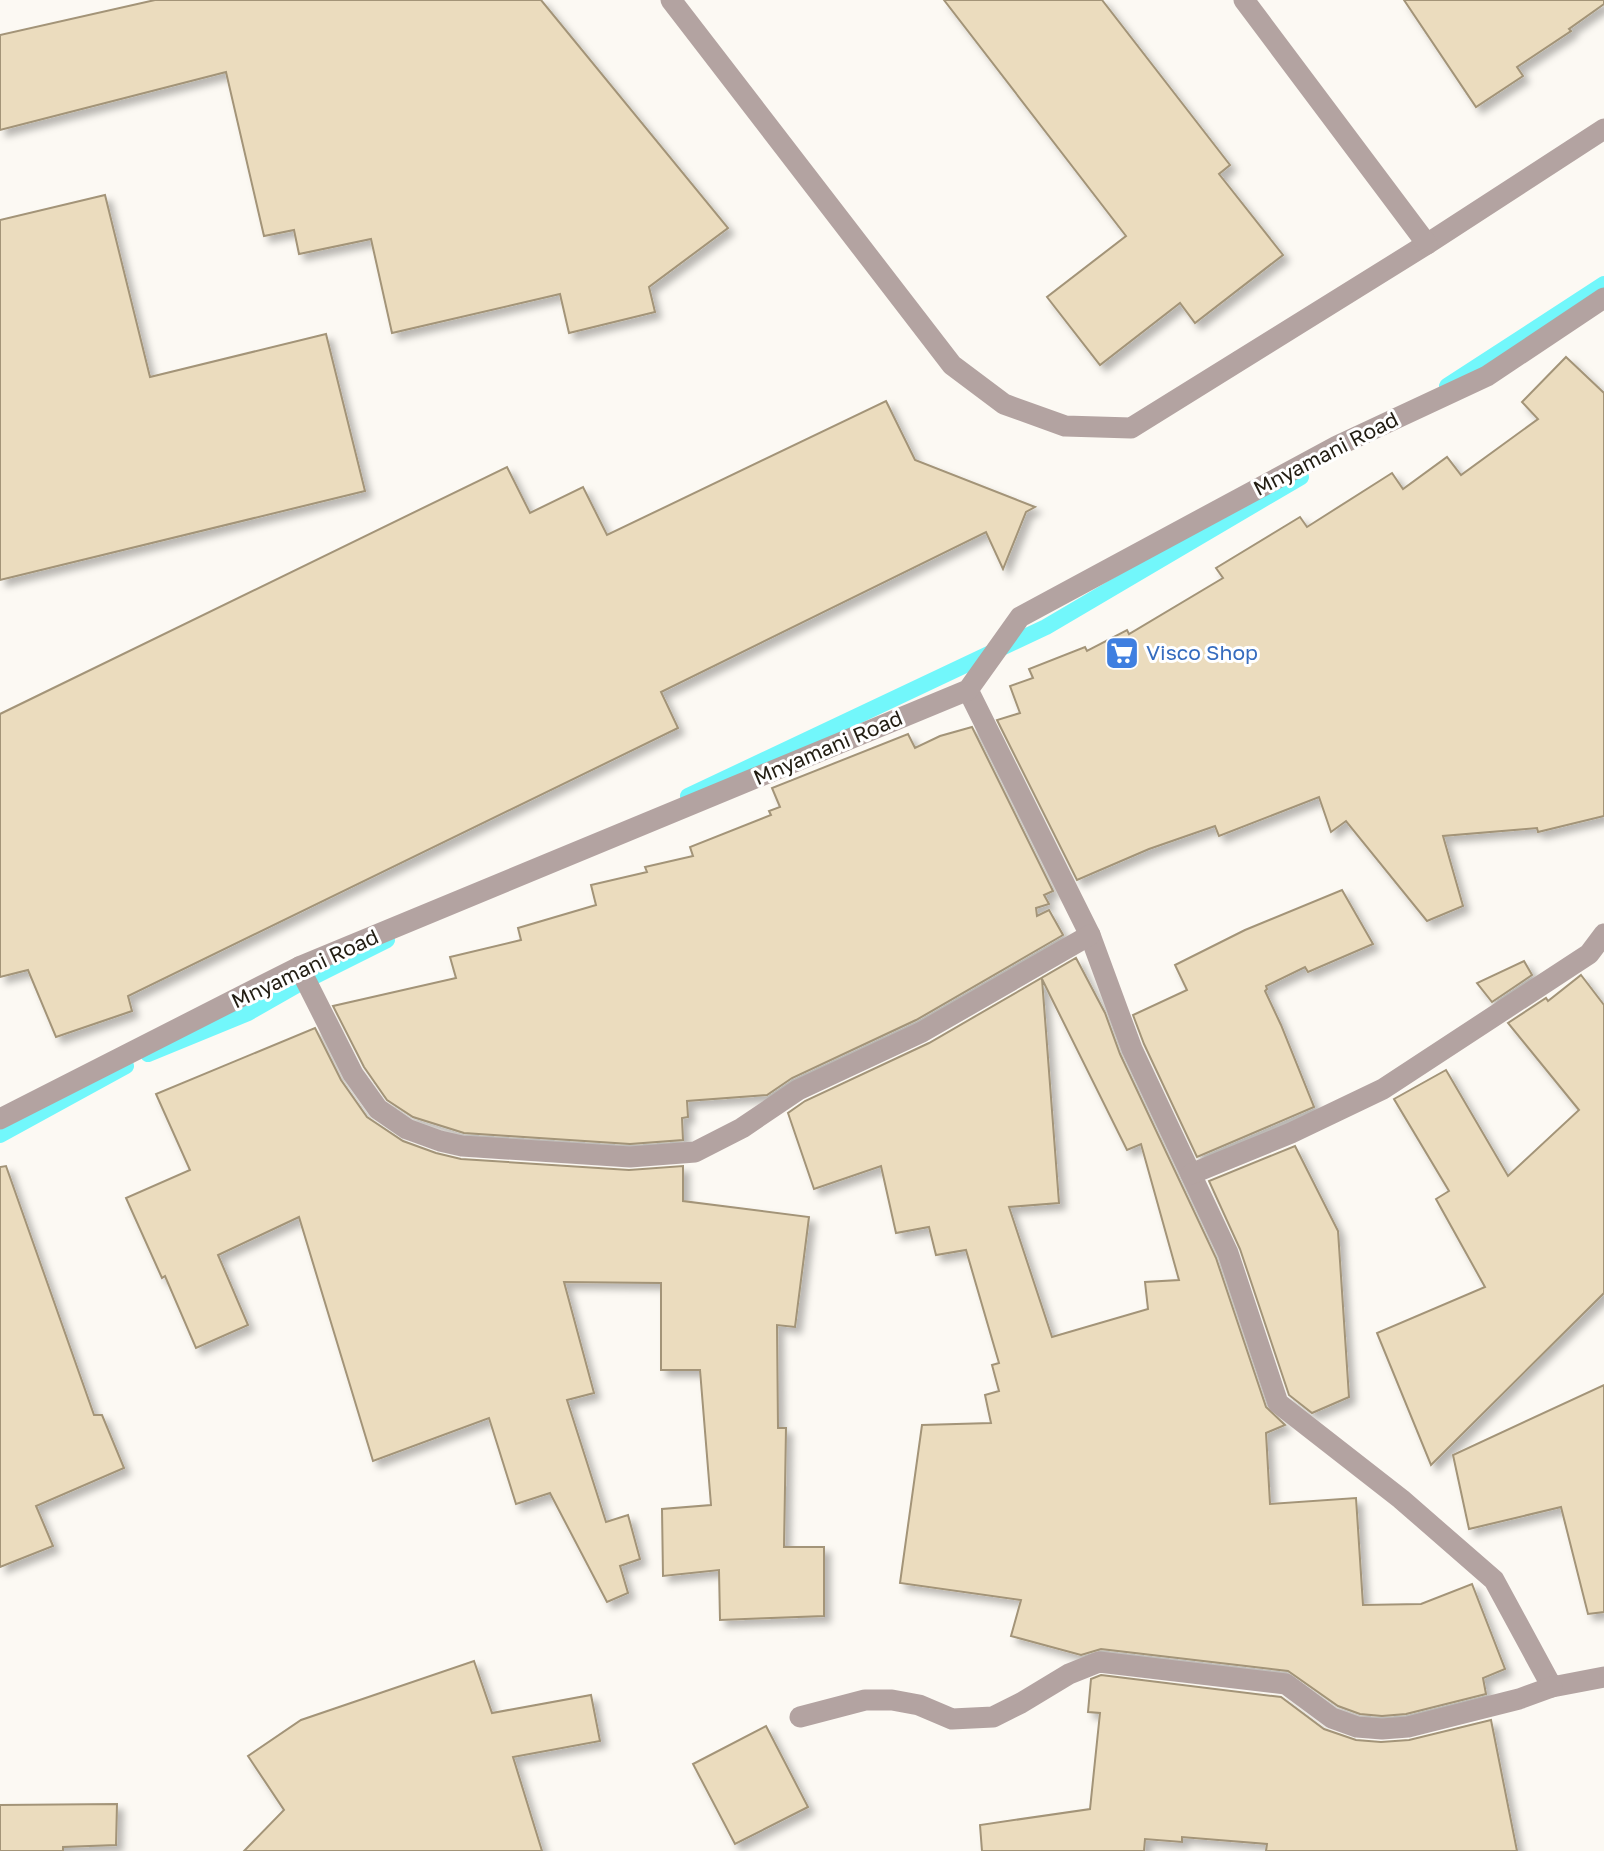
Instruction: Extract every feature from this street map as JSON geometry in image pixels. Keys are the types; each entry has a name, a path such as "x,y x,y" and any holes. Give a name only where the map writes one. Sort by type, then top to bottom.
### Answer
{"street":[{"path":"671,0 952,365 1004,404 1065,426 1131,428 1427,244 1604,129"},
{"path":"1244,0 1427,244"},
{"name":"Mnyamani Road","path":"0,1119 299,967 968,690 1020,617 1337,446 1487,376 1604,299"},
{"path":"968,690 1090,934 1132,1049 1228,1253 1278,1403 1401,1499 1494,1580 1552,1687"},
{"path":"299,967 353,1074 378,1109 407,1129 462,1146 630,1157 695,1152 742,1128 798,1090 922,1032 1090,934"},
{"path":"1191,1174 1291,1133 1383,1089 1589,954 1604,934"},
{"path":"800,1717 865,1700 892,1700 919,1704 952,1718 993,1717 1069,1674 1099,1662 1286,1684 1332,1718 1357,1727 1382,1729 1408,1727 1519,1699 1552,1687 1604,1677"}],"building":[{"path":"155,0 541,0 728,228 649,287 655,312 569,333 560,294 392,333 371,239 299,254 294,230 264,236 226,72 0,130 0,35"},
{"path":"944,0 1102,0 1230,165 1219,174 1283,255 1195,323 1180,303 1100,365 1047,297 1126,236"},
{"path":"1404,0 1604,0 1604,4 1569,29 1571,31 1517,67 1523,76 1476,107"},
{"path":"105,195 150,377 326,334 365,491 0,580 0,220"},
{"path":"1566,357 1604,393 1604,816 1538,832 1537,828 1443,836 1463,906 1427,921 1346,821 1331,832 1319,797 1219,836 1215,826 1149,849 1077,880 997,720 1020,713 1010,686 1033,678 1029,669 1085,647 1087,651 1127,630 1129,634 1223,578 1216,568 1300,517 1307,527 1392,473 1403,489 1447,457 1461,475 1538,419 1522,402"},
{"path":"886,401 915,460 1035,507 1026,512 1003,569 986,532 661,692 678,728 128,996 132,1011 56,1037 28,970 0,977 0,714 507,467 530,513 583,487 607,535"},
{"path":"972,727 1053,891 1044,895 1049,904 1036,908 1037,916 1049,910 1063,935 916,1020 792,1078 767,1095 687,1101 688,1117 682,1118 683,1140 630,1144 464,1133 413,1117 387,1100 364,1067 333,1006 456,978 450,957 521,940 518,928 596,905 591,885 647,872 645,867 693,856 690,847 771,815 769,811 780,807 772,788 908,734 915,748 940,736"},
{"path":"1342,890 1373,944 1308,972 1305,967 1266,986 1265,991 1314,1107 1197,1157 1133,1015 1187,990 1175,965 1245,930"},
{"path":"1076,958 1105,1013 1120,1054 1216,1258 1266,1407 1285,1425 1266,1433 1270,1504 1356,1498 1363,1605 1421,1604 1472,1584 1505,1669 1483,1678 1486,1694 1406,1714 1360,1714 1338,1706 1288,1671 1101,1649 1081,1655 1011,1636 1021,1600 900,1583 922,1425 991,1423 985,1395 999,1391 992,1365 999,1363 966,1250 936,1255 929,1227 896,1233 881,1166 814,1189 788,1113 805,1101 929,1043","holes":["1042,979 1127,1150 1141,1144 1179,1280 1145,1282 1148,1309 1052,1337 1009,1207 1059,1203"]},
{"path":"1524,961 1532,975 1492,1002 1477,983"},
{"path":"1581,975 1604,1005 1604,1293 1431,1465 1377,1333 1485,1287 1436,1199 1449,1191 1394,1099 1446,1070 1508,1176 1579,1110 1508,1023 1546,998 1548,1001"},
{"path":"315,1028 341,1080 367,1117 403,1141 461,1159 629,1170 683,1166 683,1201 809,1217 795,1327 777,1325 778,1428 786,1428 784,1547 824,1547 824,1616 720,1620 719,1570 663,1576 662,1509 711,1505 700,1370 661,1370 661,1283 564,1282 594,1393 567,1400 606,1522 628,1515 640,1559 620,1566 628,1593 607,1602 550,1493 516,1504 489,1418 373,1461 299,1217 218,1255 248,1325 196,1348 165,1276 162,1278 126,1198 190,1170 156,1094"},
{"path":"1295,1146 1338,1231 1349,1397 1312,1413 1289,1395 1240,1249 1209,1181"},
{"path":"6,1166 94,1415 102,1415 124,1468 36,1506 53,1546 0,1567 0,1167"},
{"path":"1604,1385 1604,1612 1588,1614 1561,1507 1469,1529 1453,1455"},
{"path":"474,1661 492,1713 591,1695 600,1741 513,1757 542,1851 244,1851 284,1810 248,1756 301,1720"},
{"path":"1101,1675 1281,1697 1324,1729 1356,1740 1409,1740 1491,1720 1517,1851 1266,1851 1267,1844 1182,1837 1182,1842 1145,1839 1144,1851 982,1851 980,1825 1090,1809 1100,1713 1088,1712 1091,1679"},
{"path":"766,1726 808,1807 735,1844 693,1764"},
{"path":"117,1804 116,1845 63,1847 63,1851 0,1851 0,1805"}],"waterway":[{"path":"1447,386 1604,284"},
{"path":"688,796 1046,627 1301,477"},
{"path":"148,1054 248,1013 387,940"},
{"path":"0,1135 126,1066"}],"place":[{"name":"Visco Shop","path":"1122,653"}]}
